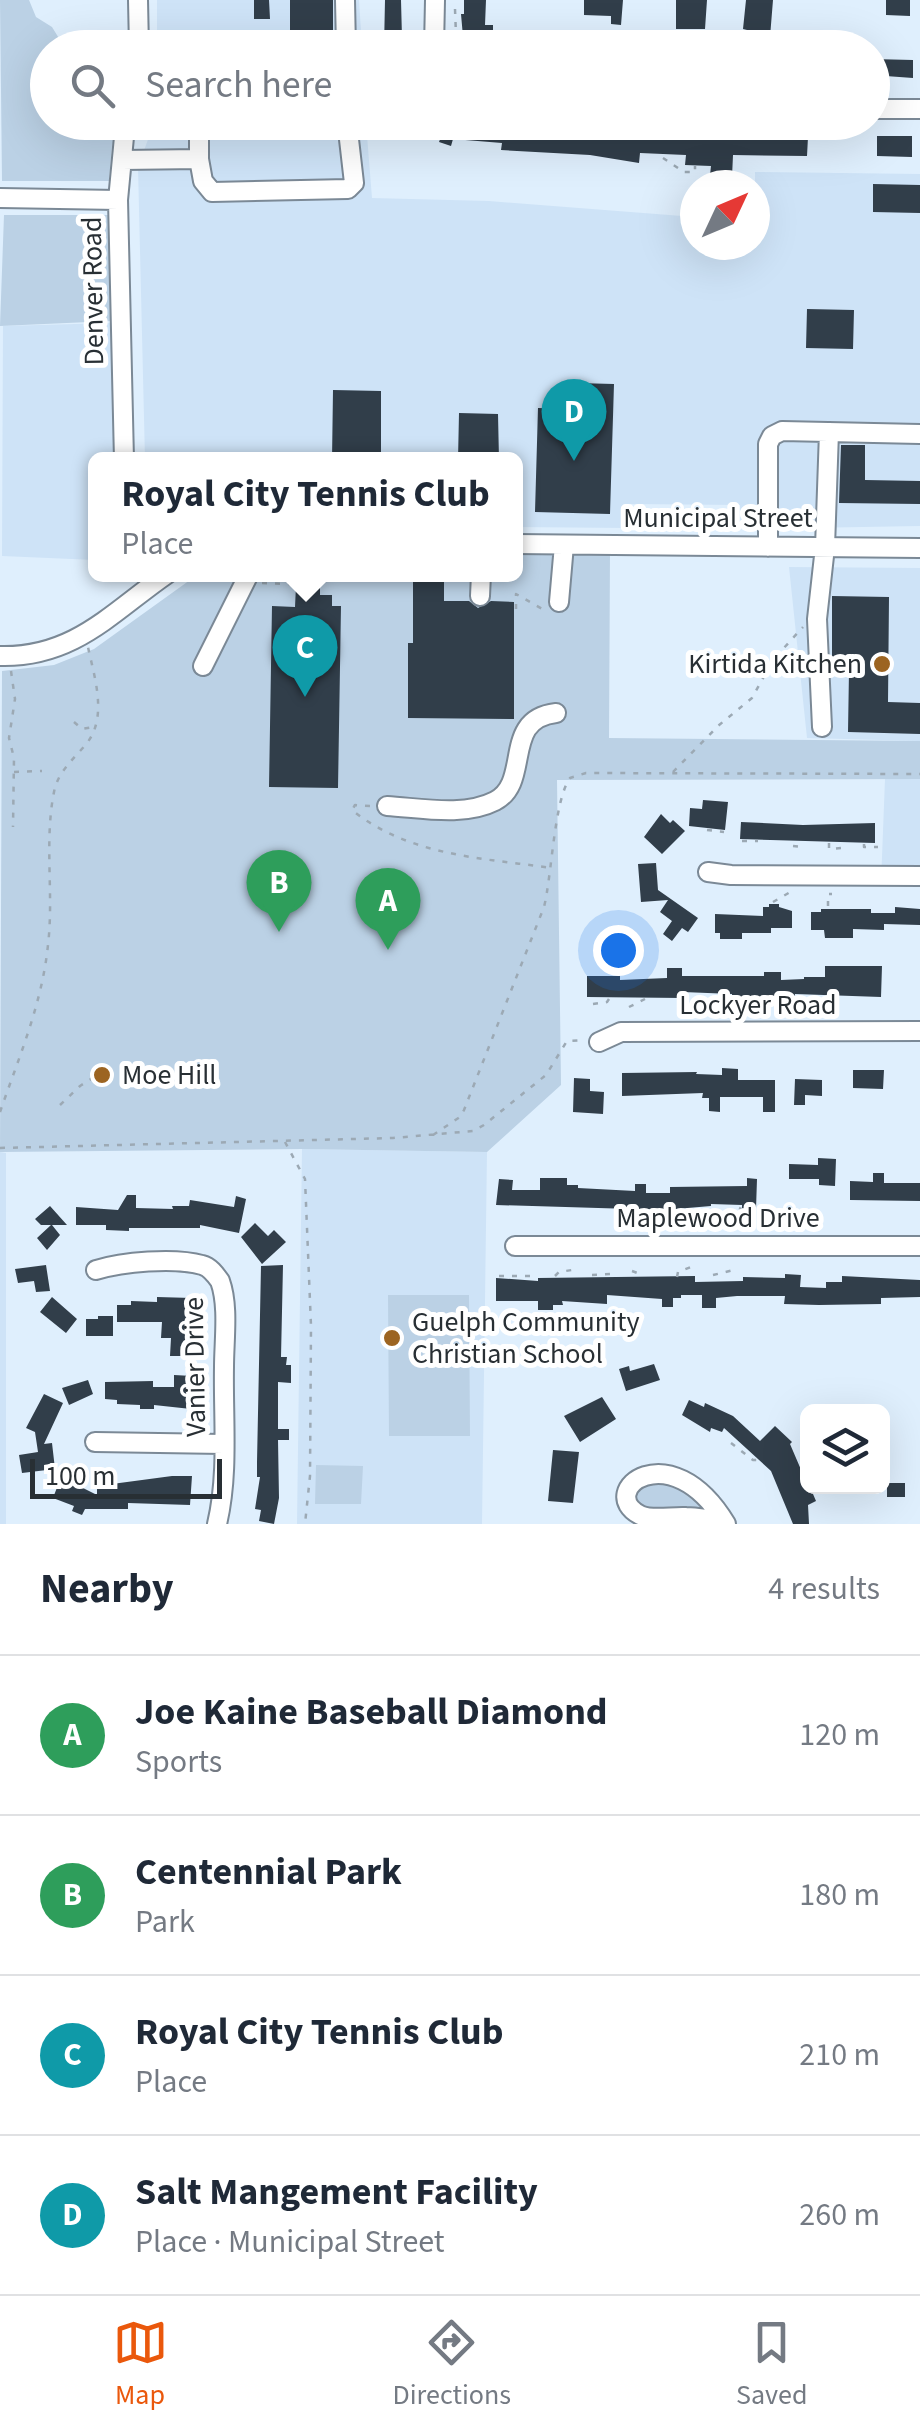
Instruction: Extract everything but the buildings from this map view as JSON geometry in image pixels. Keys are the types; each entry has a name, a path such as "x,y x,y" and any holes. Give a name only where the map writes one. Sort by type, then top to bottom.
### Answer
{"street":[{"path":"138,0 139,30"},
{"path":"345,0 346,30"},
{"path":"434,0 434,30"},
{"path":"890,108 920,109"},
{"name":"Denver Road","path":"124,452 118,200 126,140"},
{"path":"199,140 203,181 212,192 351,188 350,140"},
{"path":"122,160 198,159"},
{"path":"0,198 118,200"},
{"path":"768,547 770,440 782,431 920,434"},
{"path":"822,727 818,619 829,432"},
{"name":"Municipal Street","path":"523,544 920,548"},
{"path":"552,606 564,544"},
{"path":"6,663 86,636 155,582"},
{"path":"203,666 245,582"},
{"path":"480,596 481,582"},
{"path":"387,806 466,810 498,800 512,783 528,726 539,715 556,713"},
{"path":"708,872 920,876"},
{"name":"Lockyer Road","path":"599,1042 621,1032 920,1031"},
{"name":"Maplewood Drive","path":"515,1246 920,1246"},
{"name":"Vanier Drive","path":"96,1270 117,1264 203,1265 220,1280 224,1318 223,1444 217,1524"},
{"path":"95,1442 223,1444"},
{"path":"647,1473 674,1477 700,1490 725,1524 689,1516 646,1518 632,1510 628,1490 647,1473"}],"path":[{"path":"455,9 456,30"},
{"path":"664,158 684,172 694,172 695,166"},
{"path":"282,582 308,582"},
{"path":"516,610 516,594 552,606"},
{"path":"672,773 752,698 773,660 797,630 818,619"},
{"path":"0,1112 44,980 54,790 64,769 95,727 96,678 86,636"},
{"path":"6,663 15,699 9,743 14,758 14,827"},
{"path":"74,722 82,729 95,727"},
{"path":"13,772 42,771"},
{"path":"432,1135 460,1117 464,1110 544,907 562,793 570,778 586,773 920,774"},
{"path":"387,806 355,806 352,810 396,838 426,850 552,868"},
{"path":"707,830 724,832"},
{"path":"742,841 758,841"},
{"path":"829,843 829,849 841,848"},
{"path":"864,844 878,847"},
{"path":"793,846 803,846"},
{"path":"773,902 792,892"},
{"path":"828,906 828,894 832,894"},
{"path":"593,1004 608,999"},
{"path":"629,1007 645,999"},
{"path":"0,1148 284,1141 472,1131 484,1126 546,1074 567,1041 573,1038 599,1042"},
{"path":"60,1105 99,1074"},
{"path":"284,1141 305,1179 311,1326 306,1524"},
{"path":"738,1208 752,1212"},
{"path":"634,1215 653,1214"},
{"path":"677,1277 678,1272 692,1267"},
{"path":"555,1276 572,1270"},
{"path":"713,1275 734,1270"},
{"path":"632,1271 643,1275"},
{"path":"592,1275 612,1274"},
{"path":"498,1276 530,1276"},
{"path":"730,1443 753,1460 759,1460"}],"shaded area":[{"path":"0,0 29,0 36,17 54,30 30,30 30,140 114,140 109,181 2,181"},
{"path":"157,0 359,0 361,30 157,30"},
{"path":"148,140 367,140 372,198 489,201 680,216 680,260 770,260 770,172 920,174 920,526 741,529 740,505 630,504 627,528 523,527 523,452 145,452 138,167"},
{"path":"4,215 110,215 111,321 0,326"},
{"path":"112,323 114,452 88,452 88,560 2,556 3,326"},
{"path":"523,547 610,552 609,738 920,741 920,779 557,780 561,1085 487,1152 0,1152 2,671 54,665 94,649 187,582 523,582"},
{"path":"789,567 920,568 920,741 807,738"},
{"path":"885,779 920,779 920,883 881,883"},
{"name":"Guelph Community Christian School","path":"302,1149 487,1152 482,1524 297,1524"},
{"path":"0,1152 6,1153 6,1524 0,1524"},
{"path":"388,1295 469,1295 470,1436 389,1436"},
{"path":"316,1465 363,1466 361,1504 315,1504"},
{"path":"649,1478 680,1485 708,1510 643,1507 634,1490"}],"place":[{"name":"Salt Mangement Facility","path":"574,461"},
{"name":"Kirtida Kitchen","path":"882,664"},
{"name":"Royal City Tennis Club","path":"305,697"},
{"name":"Centennial Park","path":"279,932"},
{"name":"Joe Kaine Baseball Diamond","path":"388,950"},
{"name":"Moe Hill","path":"102,1075"},
{"name":"Guelph Community Christian School","path":"392,1338"}]}
